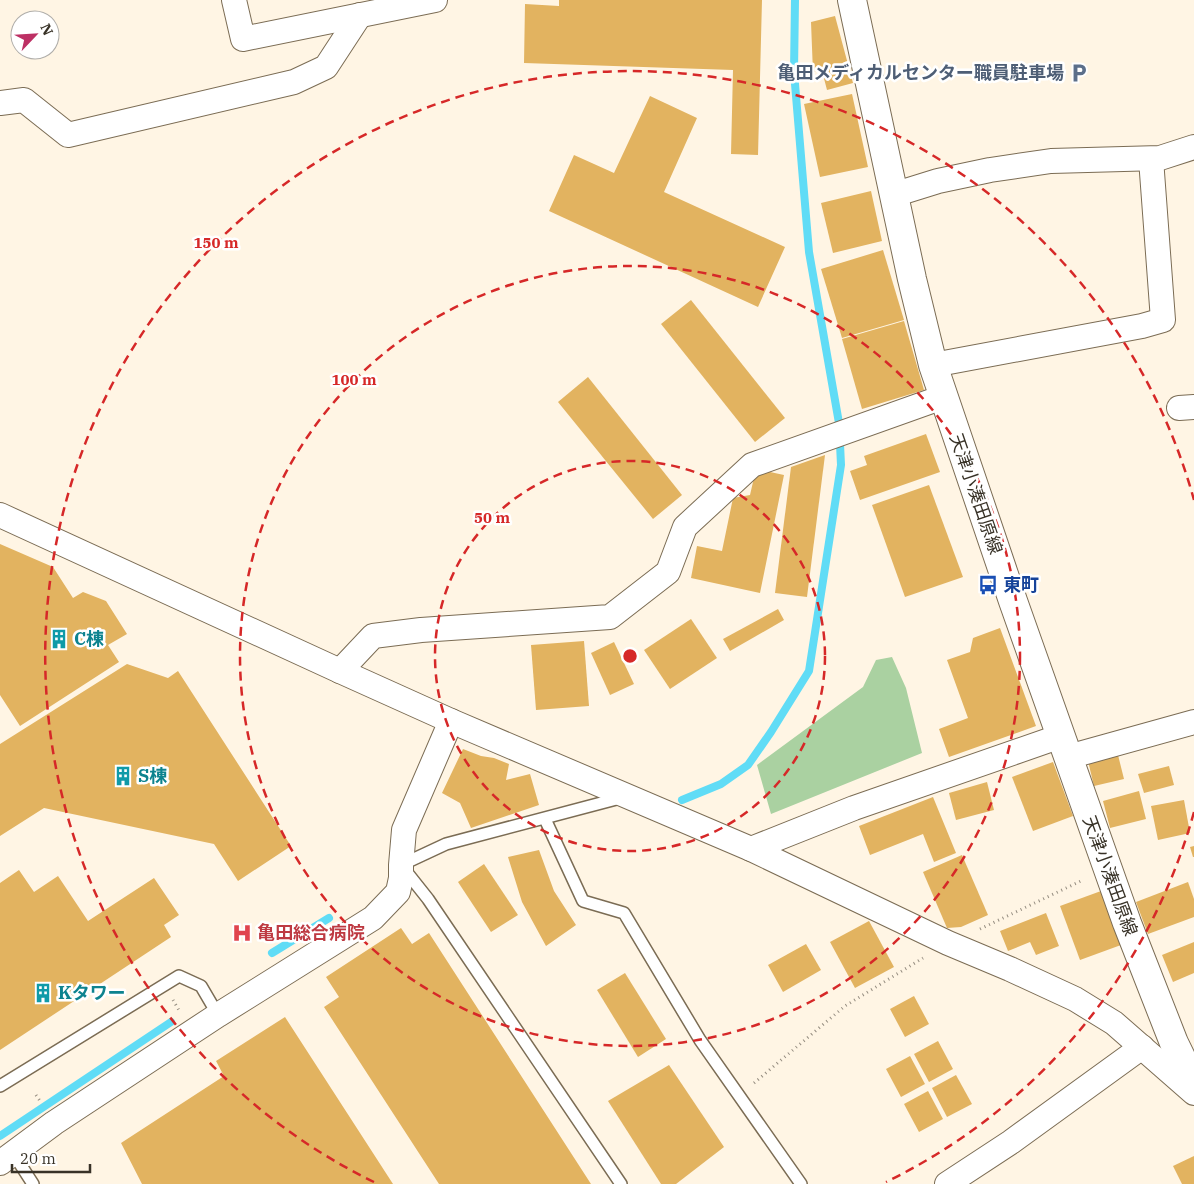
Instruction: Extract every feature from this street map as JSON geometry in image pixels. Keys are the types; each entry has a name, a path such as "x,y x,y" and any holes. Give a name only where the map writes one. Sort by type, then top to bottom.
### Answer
{"main road":[{"name":"天津小湊田原線","path":"852,0 893,195 933,365 943,397 1064,747 1149,983 1174,1043 1194,1084"}],"street":[{"path":"234,0 243,39 435,0"},
{"path":"0,103 24,100 68,135 294,82 326,67 360,15"},
{"path":"893,195 938,181 990,170 1051,161 1160,158 1194,146"},
{"path":"933,365 1133,328 1163,320 1151,159"},
{"path":"340,671 373,636 421,630 610,617 668,572 685,526 752,465 943,397"},
{"path":"0,515 451,721 751,849 948,943 1075,999 1114,1023 1194,1093"},
{"path":"7,1158 54,1123 218,1015 373,918 398,892 401,878 404,830 451,721"},
{"path":"751,849 854,808 1064,747 1194,722"},
{"path":"947,1184 1011,1142 1142,1047"}],"lane":[{"path":"621,1184 434,907 401,865 446,844 545,819 636,800"},
{"path":"545,819 583,901 624,914 700,1040 801,1184"},
{"path":"0,1086 179,976 201,986 218,1015"},
{"path":"7,1158 32,1183"}],"path":[{"path":"739,1096 845,1006 948,943 1108,868"}],"green space":[{"path":"892,657 906,688 922,753 771,814 757,765 863,687 876,660"}],"building":[{"path":"559,0 762,0 758,155 731,154 733,70 524,63 525,4 559,6"},
{"path":"835,16 853,83 827,90 821,67 813,73 811,22"},
{"path":"852,94 868,167 820,177 804,104"},
{"path":"650,96 697,118 664,192 785,247 758,307 549,211 574,155 614,173"},
{"path":"871,191 882,241 833,253 821,203"},
{"path":"883,250 904,320 842,338 821,269"},
{"path":"691,300 785,418 755,442 661,324"},
{"path":"904,321 924,390 862,409 842,339"},
{"path":"588,377 682,495 653,519 558,402"},
{"path":"926,434 940,472 860,500 850,471 867,465 864,456"},
{"path":"825,455 807,597 775,593 791,467"},
{"path":"756,469 784,475 760,593 691,578 697,546 722,551 733,498 750,495"},
{"path":"929,485 963,577 905,597 872,505"},
{"name":"C棟","path":"0,544 53,567 73,598 83,592 106,601 127,634 108,645 119,662 20,726 0,695"},
{"path":"778,609 784,620 730,651 723,639"},
{"path":"691,619 717,658 670,689 644,650"},
{"path":"1000,628 1036,726 949,757 939,729 968,718 947,660 970,652 973,638"},
{"path":"584,641 589,706 536,710 531,645"},
{"path":"614,642 634,684 610,695 591,653"},
{"name":"S棟","path":"127,664 168,678 178,671 291,846 238,881 214,844 44,808 0,836 0,744"},
{"path":"463,749 509,764 506,780 530,774 539,805 471,828 460,803 442,793"},
{"path":"1118,755 1124,779 1094,786 1088,761"},
{"path":"1053,762 1073,816 1033,831 1012,777"},
{"path":"1169,766 1174,785 1144,793 1138,774"},
{"path":"987,782 994,810 956,820 949,793"},
{"path":"1139,791 1146,819 1110,828 1103,801"},
{"path":"933,797 956,853 934,862 923,834 870,855 859,826"},
{"path":"1184,800 1190,833 1158,840 1151,806"},
{"path":"1194,846 1194,857 1193,857 1190,847"},
{"path":"539,850 554,891 576,925 546,946 522,902 508,857"},
{"path":"962,855 988,915 961,927 947,928 923,872"},
{"path":"484,864 518,915 491,932 458,882"},
{"name":"Kタワー","path":"19,870 34,892 58,876 88,921 154,878 179,915 164,925 171,937 0,1050 0,883"},
{"path":"1188,882 1194,899 1194,917 1148,934 1136,902"},
{"path":"1101,891 1121,945 1080,960 1060,906"},
{"path":"1046,913 1059,946 1036,955 1030,942 1008,951 1000,931"},
{"path":"869,921 894,967 855,988 830,942"},
{"path":"401,928 412,944 429,933 591,1184 439,1184 324,1007 339,997 326,977"},
{"path":"1194,942 1194,973 1173,982 1162,955"},
{"path":"806,944 821,970 783,992 768,965"},
{"path":"625,973 666,1039 638,1057 597,990"},
{"path":"914,996 929,1024 905,1037 890,1009"},
{"path":"285,1017 393,1184 142,1184 121,1143 224,1076 216,1061"},
{"path":"938,1041 953,1069 929,1082 914,1054"},
{"path":"910,1056 925,1084 901,1097 886,1069"},
{"path":"669,1065 724,1147 676,1184 661,1184 608,1101"},
{"path":"956,1075 972,1104 947,1117 932,1088"},
{"path":"928,1091 943,1119 919,1132 904,1104"},
{"path":"1194,1156 1194,1184 1182,1184 1173,1166"}],"waterway":[{"path":"682,800 721,784 748,765 809,671 841,465 839,423 809,252 794,72 795,0"},
{"path":"272,953 329,918"},
{"path":"0,1136 171,1022"}],"place":[{"name":"亀田メディカルセンター職員駐車場","path":"1079,73"},
{"name":"東町","path":"988,585"},
{"name":"C棟","path":"59,639"},
{"name":"S棟","path":"123,776"},
{"name":"亀田総合病院","path":"242,933"},
{"name":"Kタワー","path":"43,993"}]}
